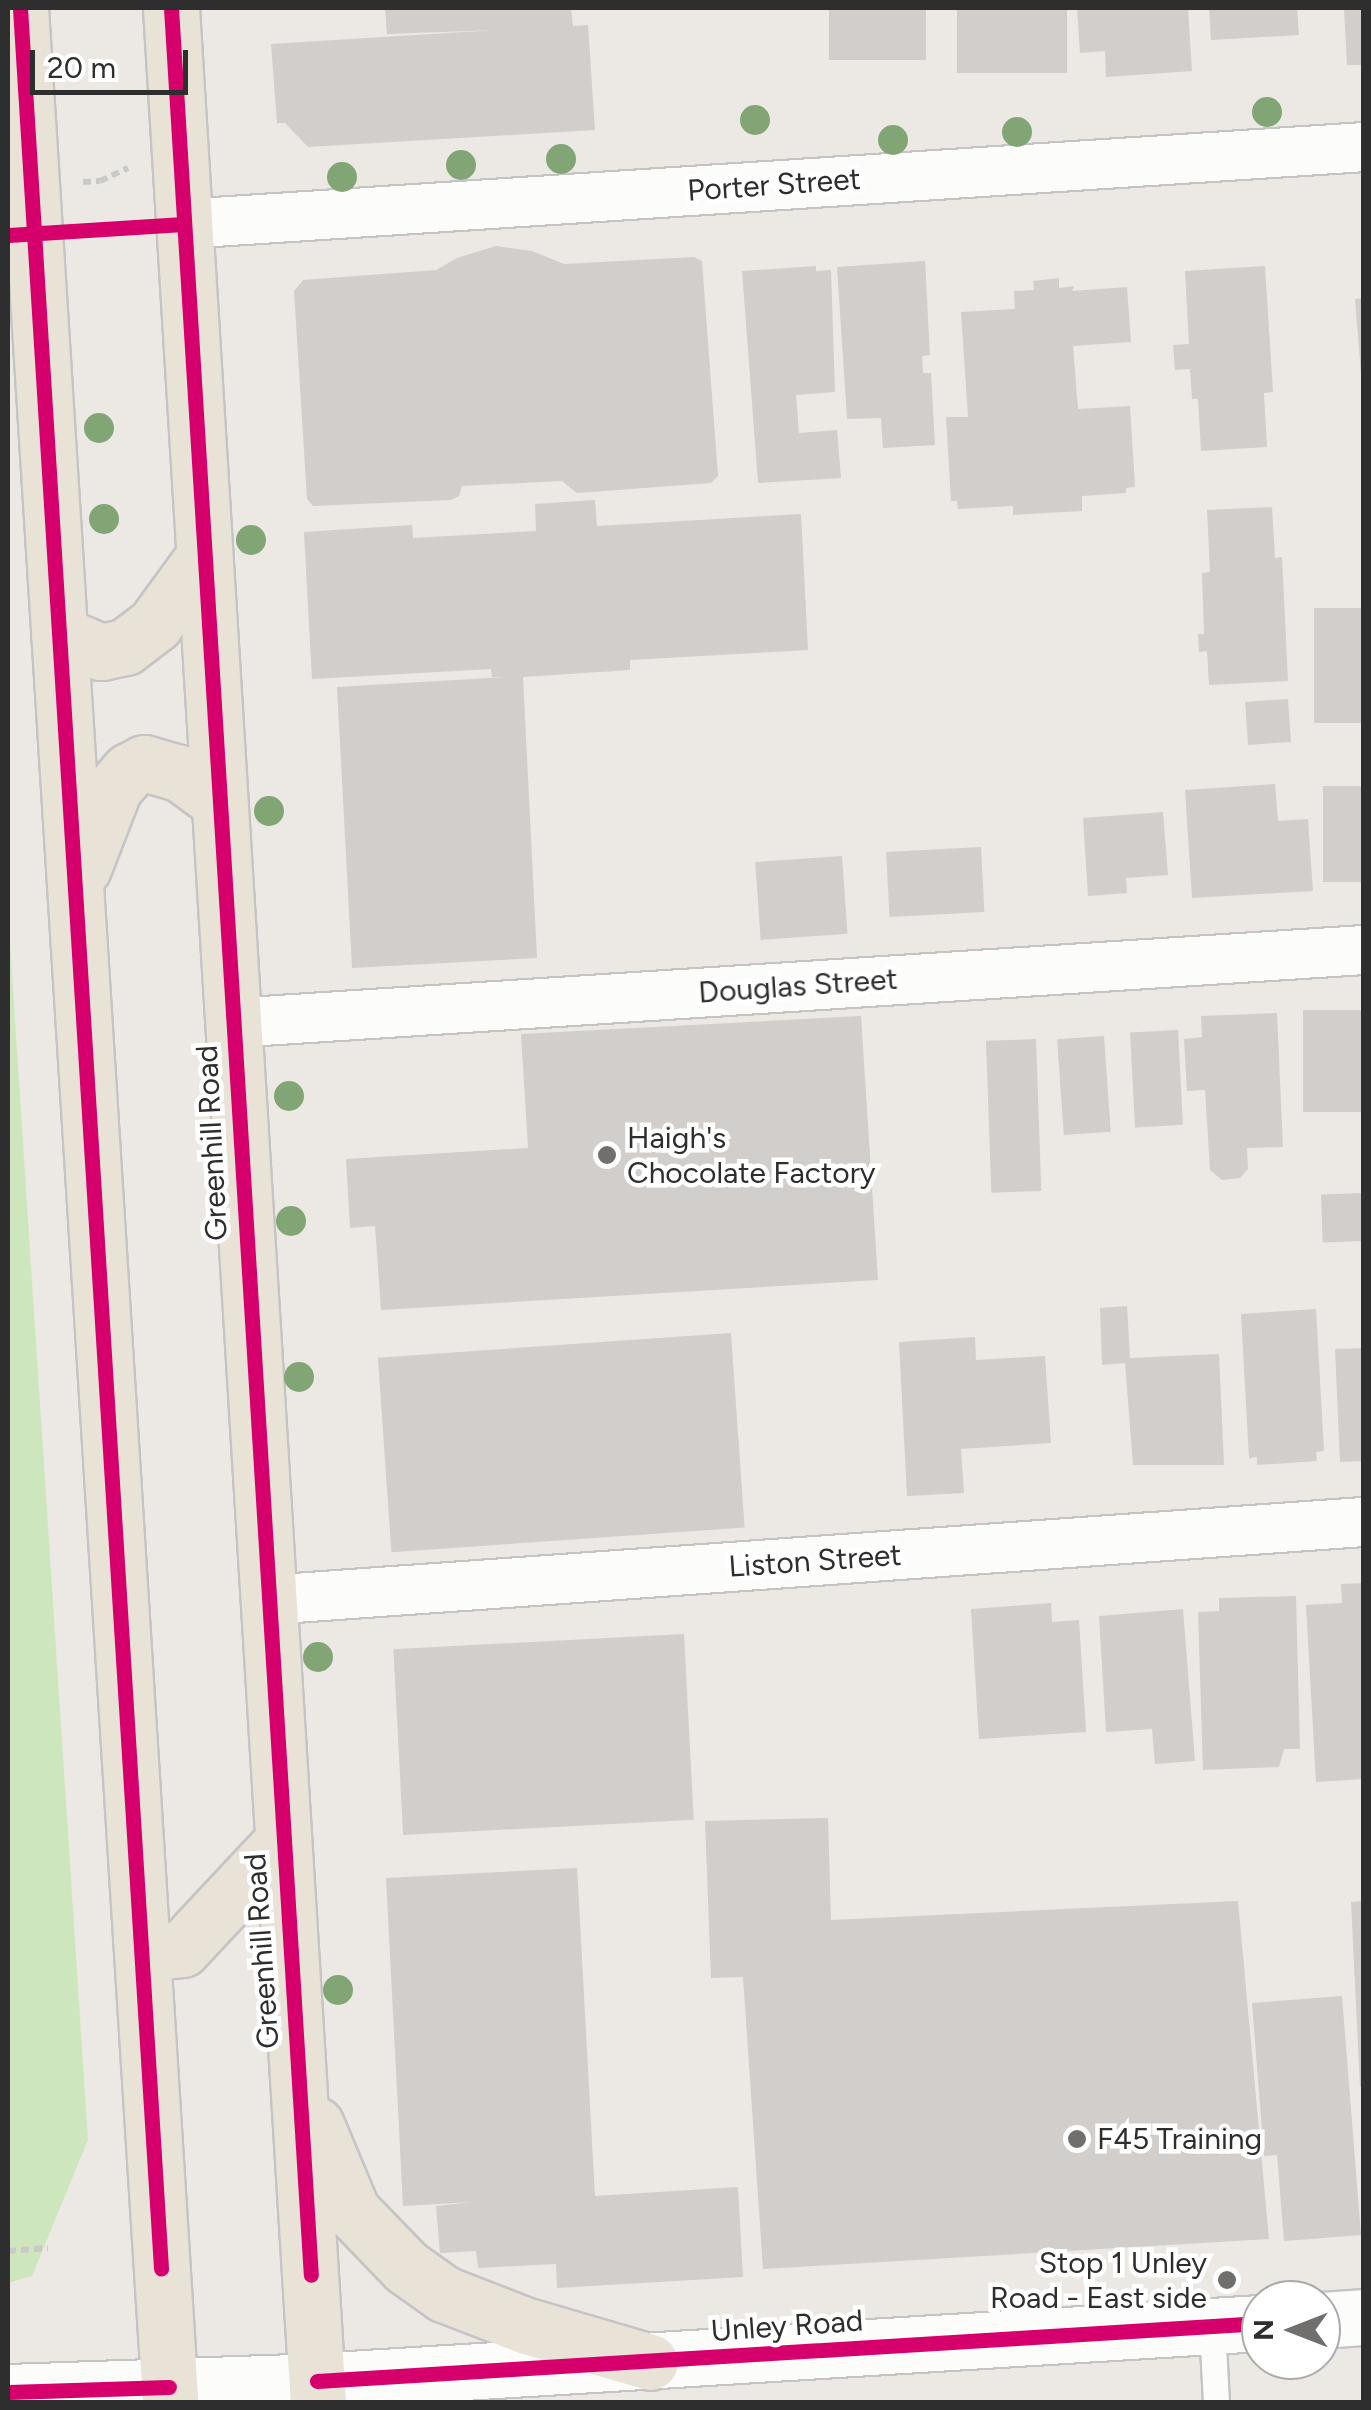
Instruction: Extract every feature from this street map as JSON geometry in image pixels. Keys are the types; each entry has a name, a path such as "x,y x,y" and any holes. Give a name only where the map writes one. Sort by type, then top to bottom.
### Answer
{"highway":[{"path":"20,8 170,2395"},
{"name":"Greenhill Road","path":"171,8 318,2392"},
{"path":"59,634 101,652 124,648 155,624 203,558"},
{"path":"78,886 98,822 114,788 129,771 144,763 180,772 218,801"},
{"path":"141,1937 161,1951 182,1950 283,1841"},
{"path":"298,2075 352,2210 391,2257 444,2294 527,2326 650,2362"}],"main road":[{"name":"Unley Road","path":"8,2392 318,2392 650,2362 1237,2325"},
{"path":"546,2402 650,2362"}],"street":[{"name":"Porter Street","path":"184,224 1364,147"},
{"name":"Douglas Street","path":"232,1023 1364,950"},
{"name":"Liston Street","path":"267,1600 1364,1522"}],"lane":[{"path":"1216,2402 1237,2325"}],"path":[{"path":"72,182 100,180 138,164"},
{"path":"8,2251 48,2248"}],"green space":[{"path":"8,913 88,2140 32,2276 8,2283"}],"building":[{"path":"385,8 571,8 573,26 588,25 595,130 308,147 285,123 277,123 271,44 496,30 387,34"},
{"path":"829,8 926,8 926,60 829,60"},
{"path":"957,8 1067,8 1067,73 957,73"},
{"path":"1077,8 1188,8 1192,71 1106,77 1105,51 1080,53"},
{"path":"1209,8 1297,8 1299,35 1211,40"},
{"path":"1344,8 1364,8 1364,65 1347,65"},
{"path":"496,246 532,251 564,264 694,257 702,261 718,476 711,483 577,493 562,481 462,486 459,496 451,500 313,506 307,499 294,291 303,280 436,270 457,258"},
{"path":"925,261 930,355 922,356 923,373 931,373 935,445 883,448 881,418 847,419 837,267"},
{"path":"816,266 816,271 831,270 835,392 796,395 799,433 837,430 841,478 758,483 742,271"},
{"path":"1265,266 1273,392 1264,393 1267,447 1201,451 1198,399 1192,399 1190,369 1175,370 1173,345 1189,344 1185,271"},
{"path":"1059,278 1059,288 1074,286 1072,291 1127,287 1131,342 1073,346 1078,409 1130,406 1135,487 1126,488 1126,493 1082,496 1082,511 1013,515 1013,506 958,509 957,501 951,501 946,417 968,417 961,312 1015,309 1014,291 1034,290 1033,281"},
{"path":"1364,298 1364,373 1361,374 1355,299"},
{"path":"595,500 597,526 801,514 808,650 630,660 630,670 523,677 537,958 352,968 337,687 506,677 492,677 491,669 312,679 304,532 412,525 413,538 536,531 535,504"},
{"path":"1272,507 1275,558 1282,557 1288,681 1209,685 1207,651 1199,652 1198,634 1204,634 1202,573 1210,572 1207,510"},
{"path":"1314,608 1364,608 1364,723 1314,723"},
{"path":"1288,699 1291,742 1248,745 1245,702"},
{"path":"1275,784 1278,821 1308,819 1313,891 1192,898 1185,790"},
{"path":"1323,786 1364,786 1364,882 1323,882"},
{"path":"1163,812 1168,875 1126,878 1127,893 1088,896 1083,818"},
{"path":"981,847 984,912 890,917 886,852"},
{"path":"842,856 847,934 761,940 755,862"},
{"path":"1303,1010 1364,1010 1364,1112 1303,1112"},
{"path":"1277,1013 1283,1147 1247,1148 1248,1169 1240,1178 1222,1180 1210,1170 1205,1090 1187,1091 1184,1039 1202,1037 1201,1016"},
{"path":"861,1016 878,1280 381,1310 375,1226 350,1228 346,1159 528,1148 521,1034"},
{"path":"1178,1030 1183,1125 1135,1127 1130,1033"},
{"path":"1104,1036 1111,1132 1064,1135 1057,1039"},
{"path":"1036,1039 1041,1191 991,1193 986,1041"},
{"path":"1362,1193 1364,1241 1323,1242 1321,1194"},
{"path":"1127,1306 1130,1358 1219,1354 1224,1465 1133,1465 1125,1363 1102,1365 1100,1308"},
{"path":"1316,1309 1324,1451 1316,1452 1317,1461 1257,1465 1257,1457 1249,1458 1241,1314"},
{"path":"731,1333 745,1528 391,1552 378,1358"},
{"path":"975,1337 976,1360 1045,1356 1051,1443 961,1449 964,1493 907,1496 899,1342"},
{"path":"1364,1348 1364,1461 1340,1462 1335,1349"},
{"path":"1364,1583 1364,1779 1316,1782 1306,1605 1342,1603 1341,1584"},
{"path":"1296,1596 1300,1749 1284,1749 1279,1767 1203,1770 1198,1612 1219,1611 1219,1598"},
{"path":"1051,1603 1052,1622 1079,1620 1086,1732 979,1739 971,1609"},
{"path":"1183,1609 1195,1761 1155,1764 1152,1729 1106,1732 1099,1616"},
{"path":"684,1634 694,1820 403,1835 393,1649"},
{"path":"828,1818 831,1920 1238,1901 1269,2239 763,2269 743,1977 711,1978 705,1821"},
{"path":"577,1868 595,2196 738,2187 743,2277 557,2288 556,2264 478,2268 476,2251 440,2253 436,2206 473,2202 403,2206 386,1878"},
{"path":"1364,1901 1364,2087 1360,2087 1351,1902"},
{"path":"1342,1996 1361,2235 1284,2241 1277,2155 1264,2156 1252,2003"}],"cycle path":[{"path":"20,8 161,2269"},
{"path":"171,8 311,2275"},
{"path":"8,235 184,224"},
{"path":"317,2381 1241,2324"},
{"path":"8,2392 169,2387"}],"place":[{"name":"Haigh's Chocolate Factory","path":"607,1155"},
{"name":"F45 Training","path":"1077,2139"},
{"name":"Stop 1 Unley Road - East side","path":"1227,2280"}]}
